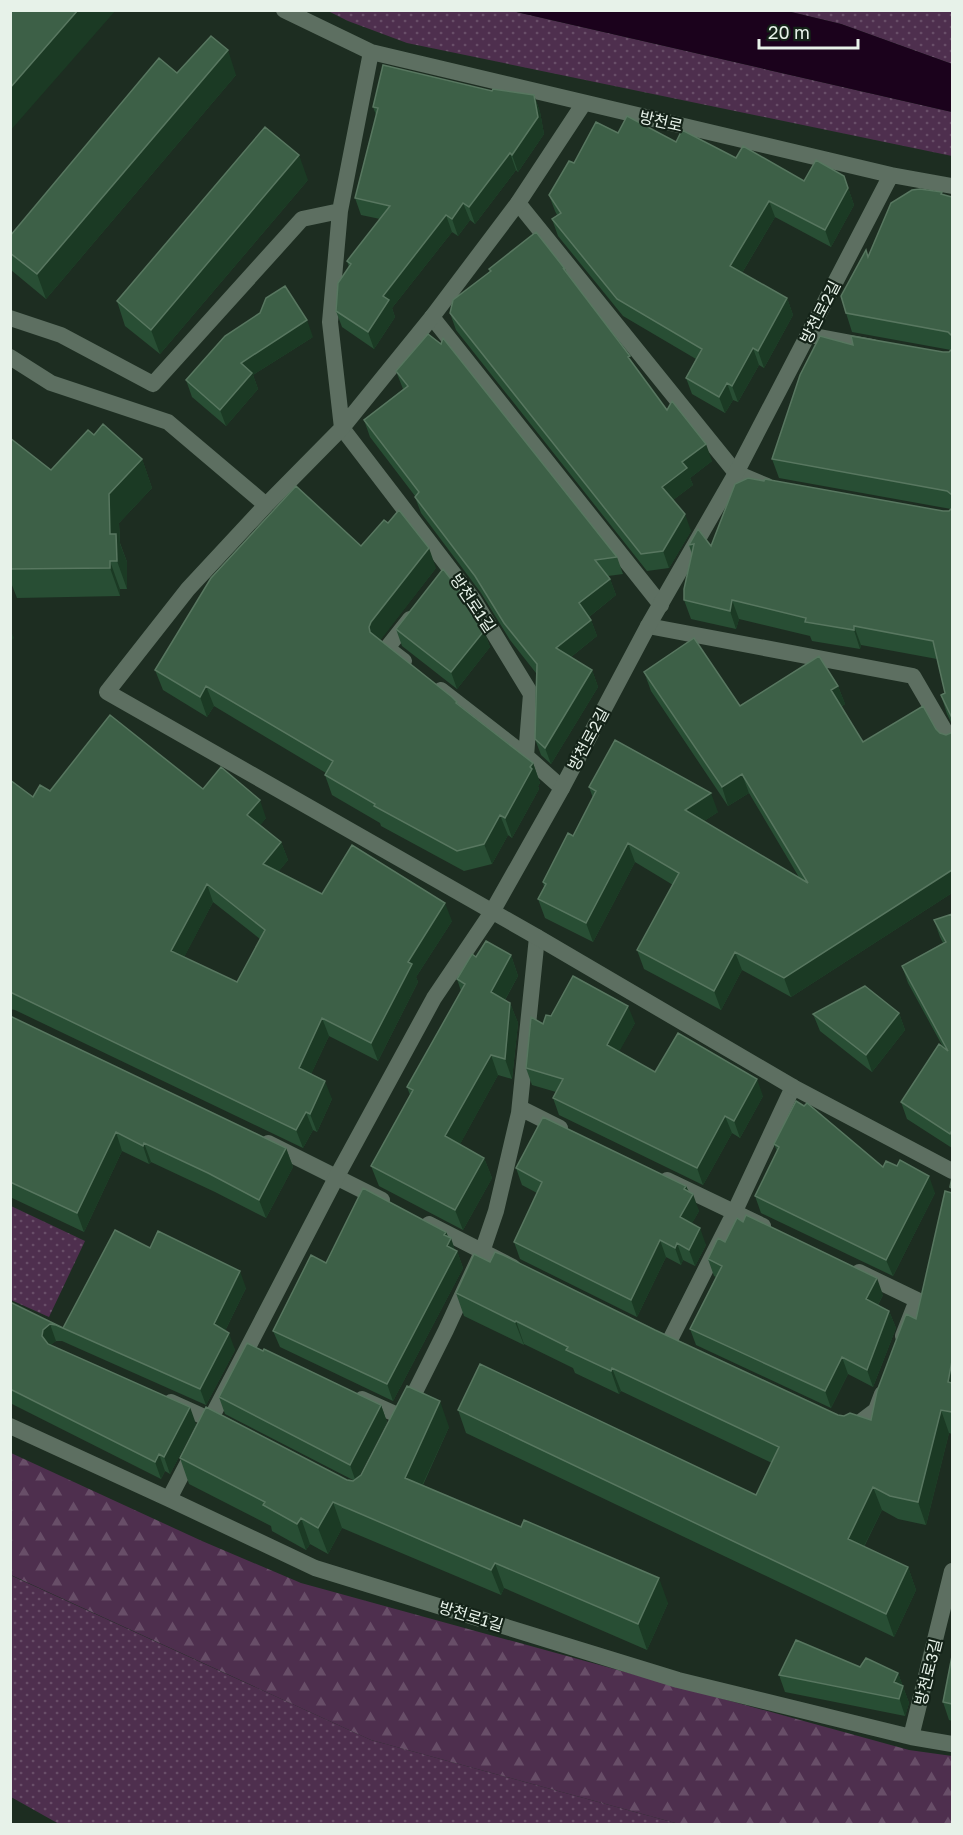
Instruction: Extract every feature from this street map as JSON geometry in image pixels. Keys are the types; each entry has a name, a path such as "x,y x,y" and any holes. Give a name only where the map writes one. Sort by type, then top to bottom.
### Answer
{"street":[{"name":"방천로","path":"284,10 371,52 891,175 952,186"},
{"path":"342,428 330,322 340,212 371,52"},
{"path":"584,103 518,203 432,317 342,428 266,505 188,590 107,692 537,937 793,1087 952,1171"},
{"name":"방천로2길","path":"169,1499 211,1419 255,1348 337,1176 434,998 492,912 562,788 648,626 736,473 891,175"},
{"path":"518,203 736,473 764,486 788,490"},
{"path":"10,318 61,335 153,384 302,219 340,212"},
{"path":"432,317 661,605"},
{"path":"809,335 886,349"},
{"path":"10,357 51,383 168,422 266,505"},
{"name":"방천로1길","path":"342,428 445,576 473,599 531,694 525,756"},
{"path":"417,611 387,648 525,756 562,788"},
{"path":"648,626 913,675 952,742"},
{"path":"348,1392 399,1422 446,1330 482,1252 496,1211 520,1108 537,937"},
{"path":"668,1344 793,1087"},
{"path":"520,1108 573,1134"},
{"path":"257,1137 522,1272"},
{"path":"648,1171 777,1233"},
{"path":"842,1264 917,1300 896,1355"},
{"path":"830,1419 851,1429 876,1410 888,1377"},
{"path":"157,1395 233,1430"},
{"name":"방천로1길","path":"10,1426 315,1568 678,1680 911,1737 952,1744"},
{"name":"방천로3길","path":"911,1737 952,1571"}],"green space":[{"path":"328,11 512,11 952,112 952,156 407,43"},
{"path":"787,11 952,11 952,64 841,24"},
{"path":"11,1206 85,1241 49,1317 11,1300"},
{"path":"11,1453 202,1541 301,1583 909,1750 952,1756 952,1824 679,1824 371,1740 11,1575"},
{"path":"10,1575 371,1740 679,1824 59,1824 11,1797"}],"shaded area":[{"path":"512,11 787,11 841,24 952,64 952,112"}],"building":[{"path":"10,10 78,10 10,88"},
{"path":"211,36 228,50 37,274 10,253 10,236 159,58 177,73"},
{"path":"383,65 492,91 493,89 534,95 538,117 512,155 510,153 469,207 463,203 452,219 446,215 383,296 389,300 368,332 336,311 338,283 351,264 347,261 390,206 355,198 378,108 373,107"},
{"path":"627,116 676,142 682,130 736,158 743,146 804,181 816,160 844,176 848,188 825,230 769,201 730,266 787,298 758,351 753,348 732,386 727,383 719,397 686,378 702,349 617,299 552,219 561,213 549,195 569,161 574,163 596,122 618,133"},
{"path":"265,127 299,155 151,330 117,301"},
{"path":"912,190 942,192 941,194 952,197 952,336 948,332 846,313 841,296 866,250 868,257 891,203"},
{"path":"536,232 630,356 628,357 667,410 672,401 706,444 682,462 687,468 662,487 685,514 663,551 641,554 450,313 453,300"},
{"path":"285,286 307,320 241,363 252,373 220,410 186,380 225,336 260,313 266,298"},
{"path":"428,334 441,344 443,338 617,557 595,560 610,579 579,603 591,620 556,648 592,670 545,748 535,739 537,664 504,623 475,576 415,497 419,492 364,420 408,386 396,371"},
{"path":"820,336 853,345 851,336 943,352 949,352 952,349 952,495 947,491 772,459 800,375"},
{"path":"103,424 142,459 109,494 110,534 116,534 117,561 110,561 110,568 10,569 10,438 51,470 88,430 94,435"},
{"path":"748,478 764,481 765,479 943,511 949,511 952,508 952,718 941,695 945,693 933,641 854,626 854,630 805,622 806,618 732,600 730,611 684,600 684,589 694,544 689,545 698,529 711,546 735,484"},
{"path":"296,486 361,546 384,520 388,523 399,510 429,548 369,627 370,632 533,763 530,767 532,769 505,818 500,815 484,844 457,851 374,806 375,804 325,775 333,761 206,686 200,697 155,670 211,578"},
{"path":"443,569 458,588 484,631 451,672 396,629"},
{"path":"694,638 740,706 819,656 838,686 831,690 863,742 923,706 940,733 946,735 952,731 952,870 784,978 735,952 714,991 637,950 679,873 628,843 586,923 538,899 546,884 543,882 568,833 573,836 596,791 589,787 615,740 711,793 685,810 808,883 742,774 722,787 644,672"},
{"path":"110,715 203,789 221,767 260,800 247,815 281,842 263,864 322,894 352,845 445,903 408,962 412,964 371,1043 322,1018 299,1068 325,1081 310,1114 306,1112 296,1130 10,992 10,780 33,797 40,785 50,791","holes":["207,884 265,930 237,982 171,951"]},
{"path":"952,914 952,1130 950,1134 901,1102 939,1044 948,1051 902,966 946,942 934,920"},
{"path":"486,941 511,955 491,992 510,1003 505,1059 491,1055 445,1136 484,1158 455,1210 371,1166 413,1090 407,1087 465,984 457,979 472,954 476,957"},
{"path":"573,976 628,1006 607,1045 655,1072 678,1033 757,1079 734,1121 725,1116 697,1168 553,1098 563,1079 526,1068 531,1017 543,1024 546,1015 551,1016"},
{"path":"865,986 899,1013 866,1055 813,1014"},
{"path":"10,1016 286,1148 259,1200 208,1173 116,1132 77,1213 10,1182"},
{"path":"796,1101 804,1106 807,1103 883,1167 886,1161 897,1166 900,1160 929,1176 886,1260 755,1196 779,1147 774,1144"},
{"path":"543,1117 686,1186 684,1189 693,1194 680,1217 700,1228 689,1250 677,1243 675,1248 660,1240 631,1300 514,1242 542,1182 516,1168"},
{"path":"363,1188 446,1232 444,1235 451,1238 447,1246 457,1251 387,1384 273,1331 311,1255 326,1263"},
{"path":"945,1191 952,1193 952,1361 948,1382 952,1383 952,1412 941,1410 918,1502 890,1496 873,1487 848,1539 908,1567 886,1614 458,1410 480,1364 756,1495 779,1447 612,1368 611,1371 566,1350 568,1347 456,1293 474,1254 490,1262 495,1252 503,1255 655,1330 838,1415 844,1416 850,1413 871,1420 877,1391 906,1314 916,1319"},
{"path":"746,1215 877,1278 866,1299 889,1311 867,1370 842,1357 825,1391 690,1329 722,1266 708,1259 718,1238 725,1242 737,1218 743,1222"},
{"path":"115,1230 150,1248 158,1231 240,1271 214,1324 229,1333 200,1389 56,1325 50,1324 43,1330 42,1336 48,1344 190,1407 164,1457 159,1454 155,1462 10,1389 10,1302 63,1328"},
{"path":"247,1343 381,1405 350,1465 219,1397"},
{"path":"407,1386 440,1401 405,1478 521,1527 524,1520 659,1578 638,1624 495,1563 491,1570 333,1502 318,1528 301,1518 297,1524 263,1505 265,1502 180,1458 206,1407 347,1480 353,1481 361,1475"},
{"path":"796,1640 860,1667 866,1658 898,1673 894,1682 903,1686 899,1699 779,1675"},
{"path":"952,1656 952,1704 943,1702"}]}
